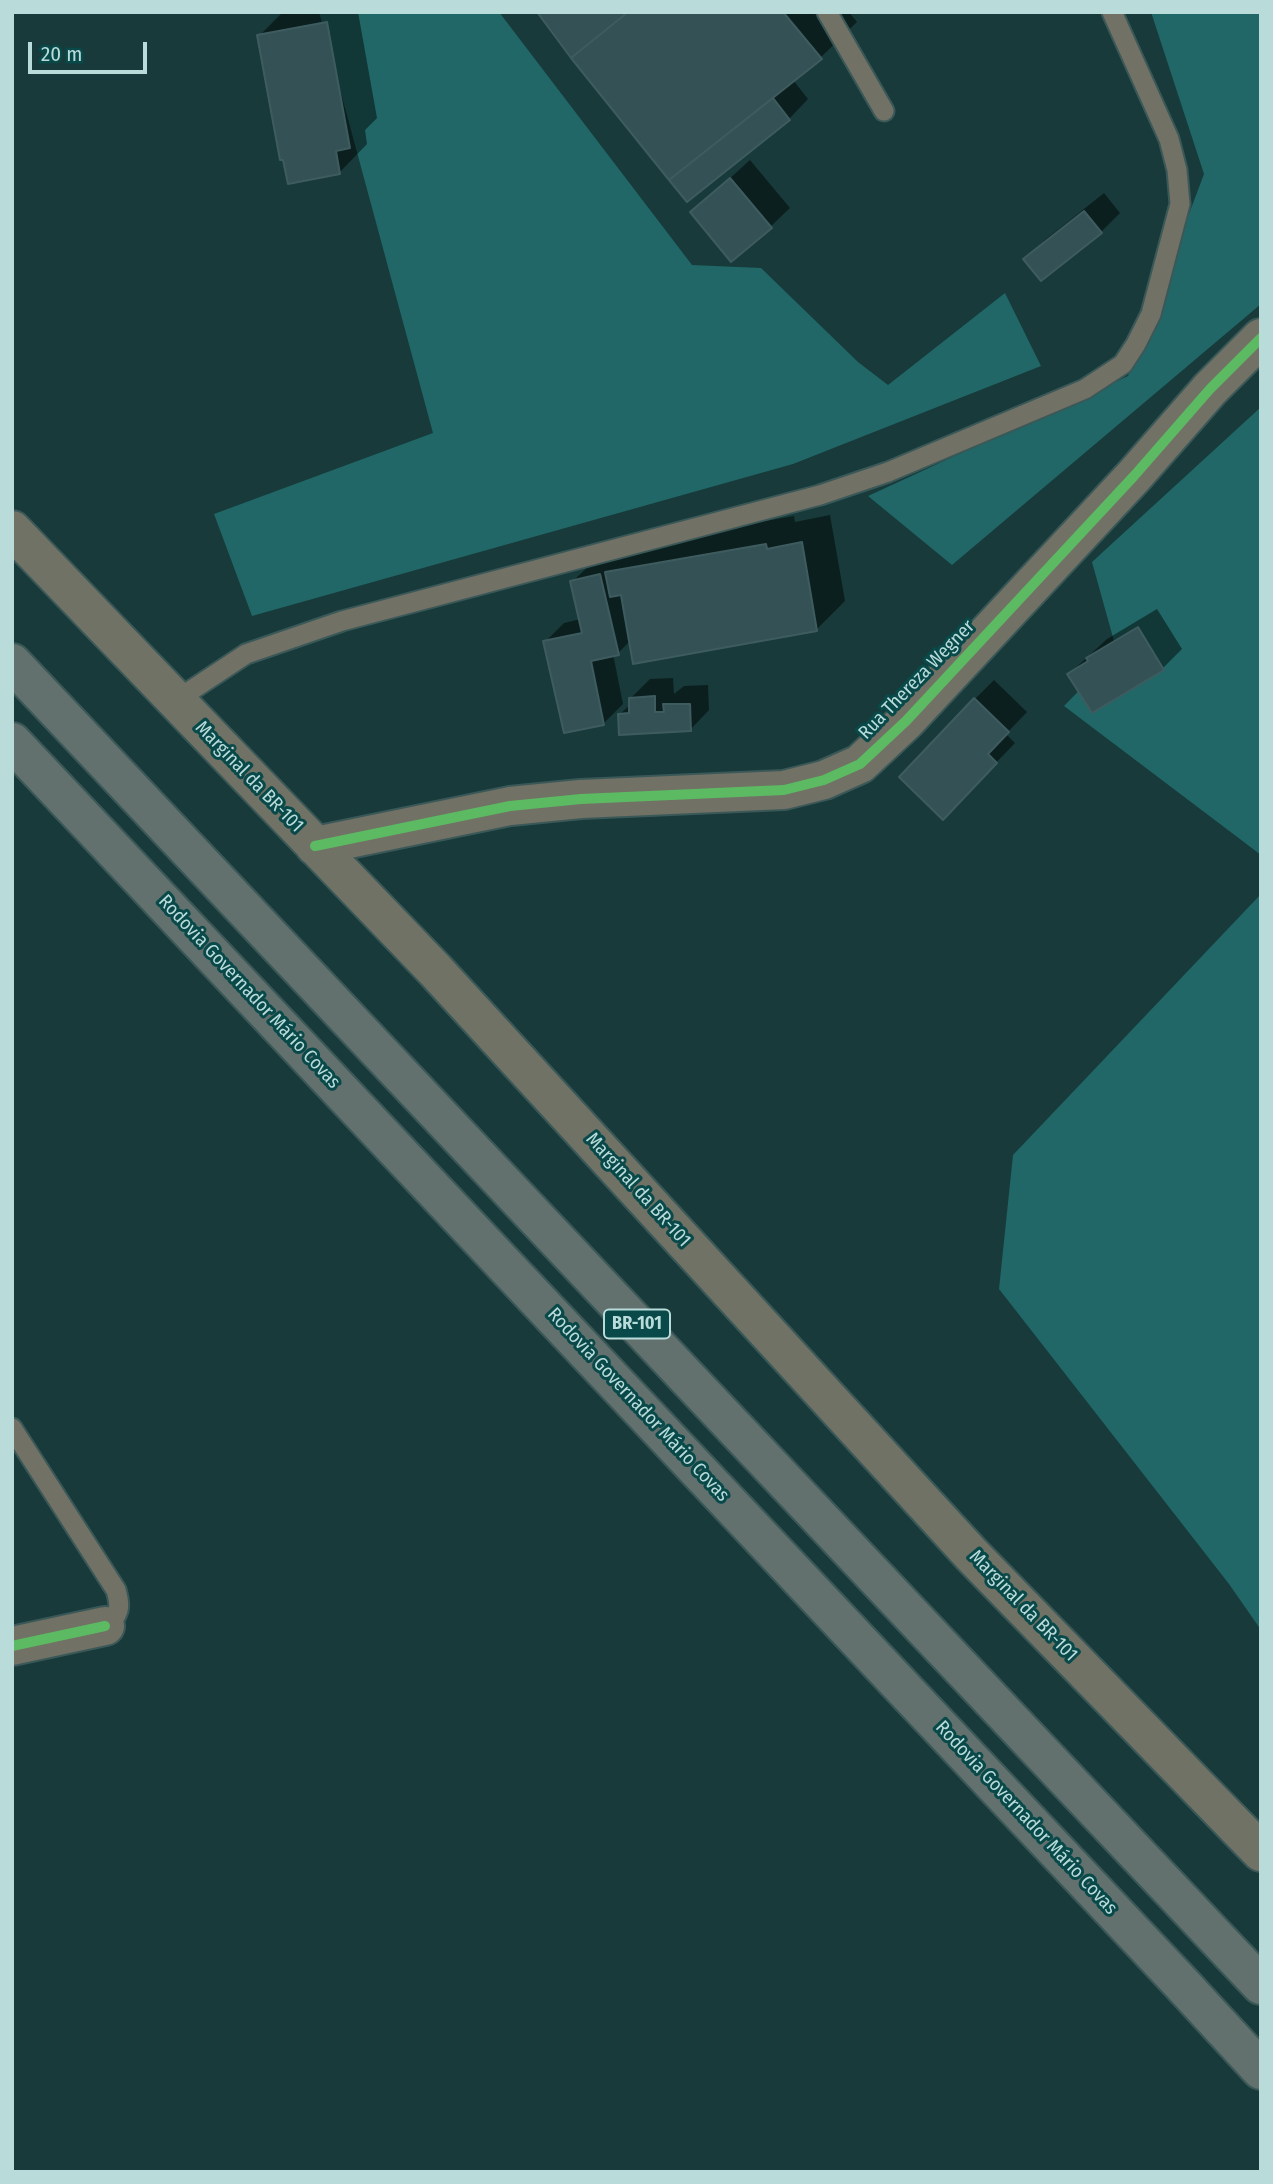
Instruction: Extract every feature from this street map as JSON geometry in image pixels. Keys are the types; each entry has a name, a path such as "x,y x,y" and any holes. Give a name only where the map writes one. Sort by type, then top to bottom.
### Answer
{"highway":[{"name":"BR-101","path":"12,663 1261,1985"},
{"name":"Rodovia Governador Mário Covas","path":"12,742 1261,2070"}],"main road":[{"name":"Marginal da BR-101","path":"12,530 542,1085 971,1554 1261,1852"}],"street":[{"name":"Rua Thereza Wegner","path":"316,846 510,806 581,799 784,790 824,780 860,764 906,721 1134,476 1210,389 1261,338"},
{"path":"12,1646 105,1626"}],"lane":[{"path":"827,12 884,111"},
{"path":"175,701 246,654 342,621 820,495 888,472 1085,389 1123,364 1151,314 1180,204 1177,170 1169,139 1112,12"},
{"path":"12,1428 116,1590 121,1605 115,1619 105,1626"}],"shaded area":[{"path":"319,12 499,12 692,265 761,268 858,362 888,385 1005,293 1041,366 793,464 252,616 214,514 433,433"},
{"path":"1151,12 1261,12 1261,304 952,565 868,496 1128,376 1204,174"},
{"path":"1261,407 1261,855 1064,706 1117,652 1092,562"},
{"path":"1261,894 1261,1630 1229,1584 999,1289 1013,1155"}],"building":[{"path":"537,12 628,12 571,58"},
{"path":"628,12 783,12 822,59 669,180 571,58"},
{"path":"327,22 350,148 336,151 340,174 288,184 283,160 280,160 257,35"},
{"path":"773,98 790,120 687,202 669,180"},
{"path":"730,178 772,228 731,262 690,212"},
{"path":"1084,211 1102,233 1041,281 1023,259"},
{"path":"802,542 817,631 633,664 621,595 610,597 605,572 766,544 767,549"},
{"path":"600,574 619,655 591,661 604,725 564,733 543,641 582,633 570,581"},
{"path":"1138,627 1164,670 1092,713 1067,674 1088,661 1086,658"},
{"path":"655,696 655,712 664,712 663,704 690,704 691,731 619,735 618,714 629,713 629,698"},
{"path":"974,698 1009,732 988,754 997,763 943,820 899,777"}],"cycle path":[{"path":"315,846 510,806 581,799 784,790 824,780 860,764 906,721 1134,476 1210,389 1261,338"},
{"path":"12,1646 105,1626"}]}
